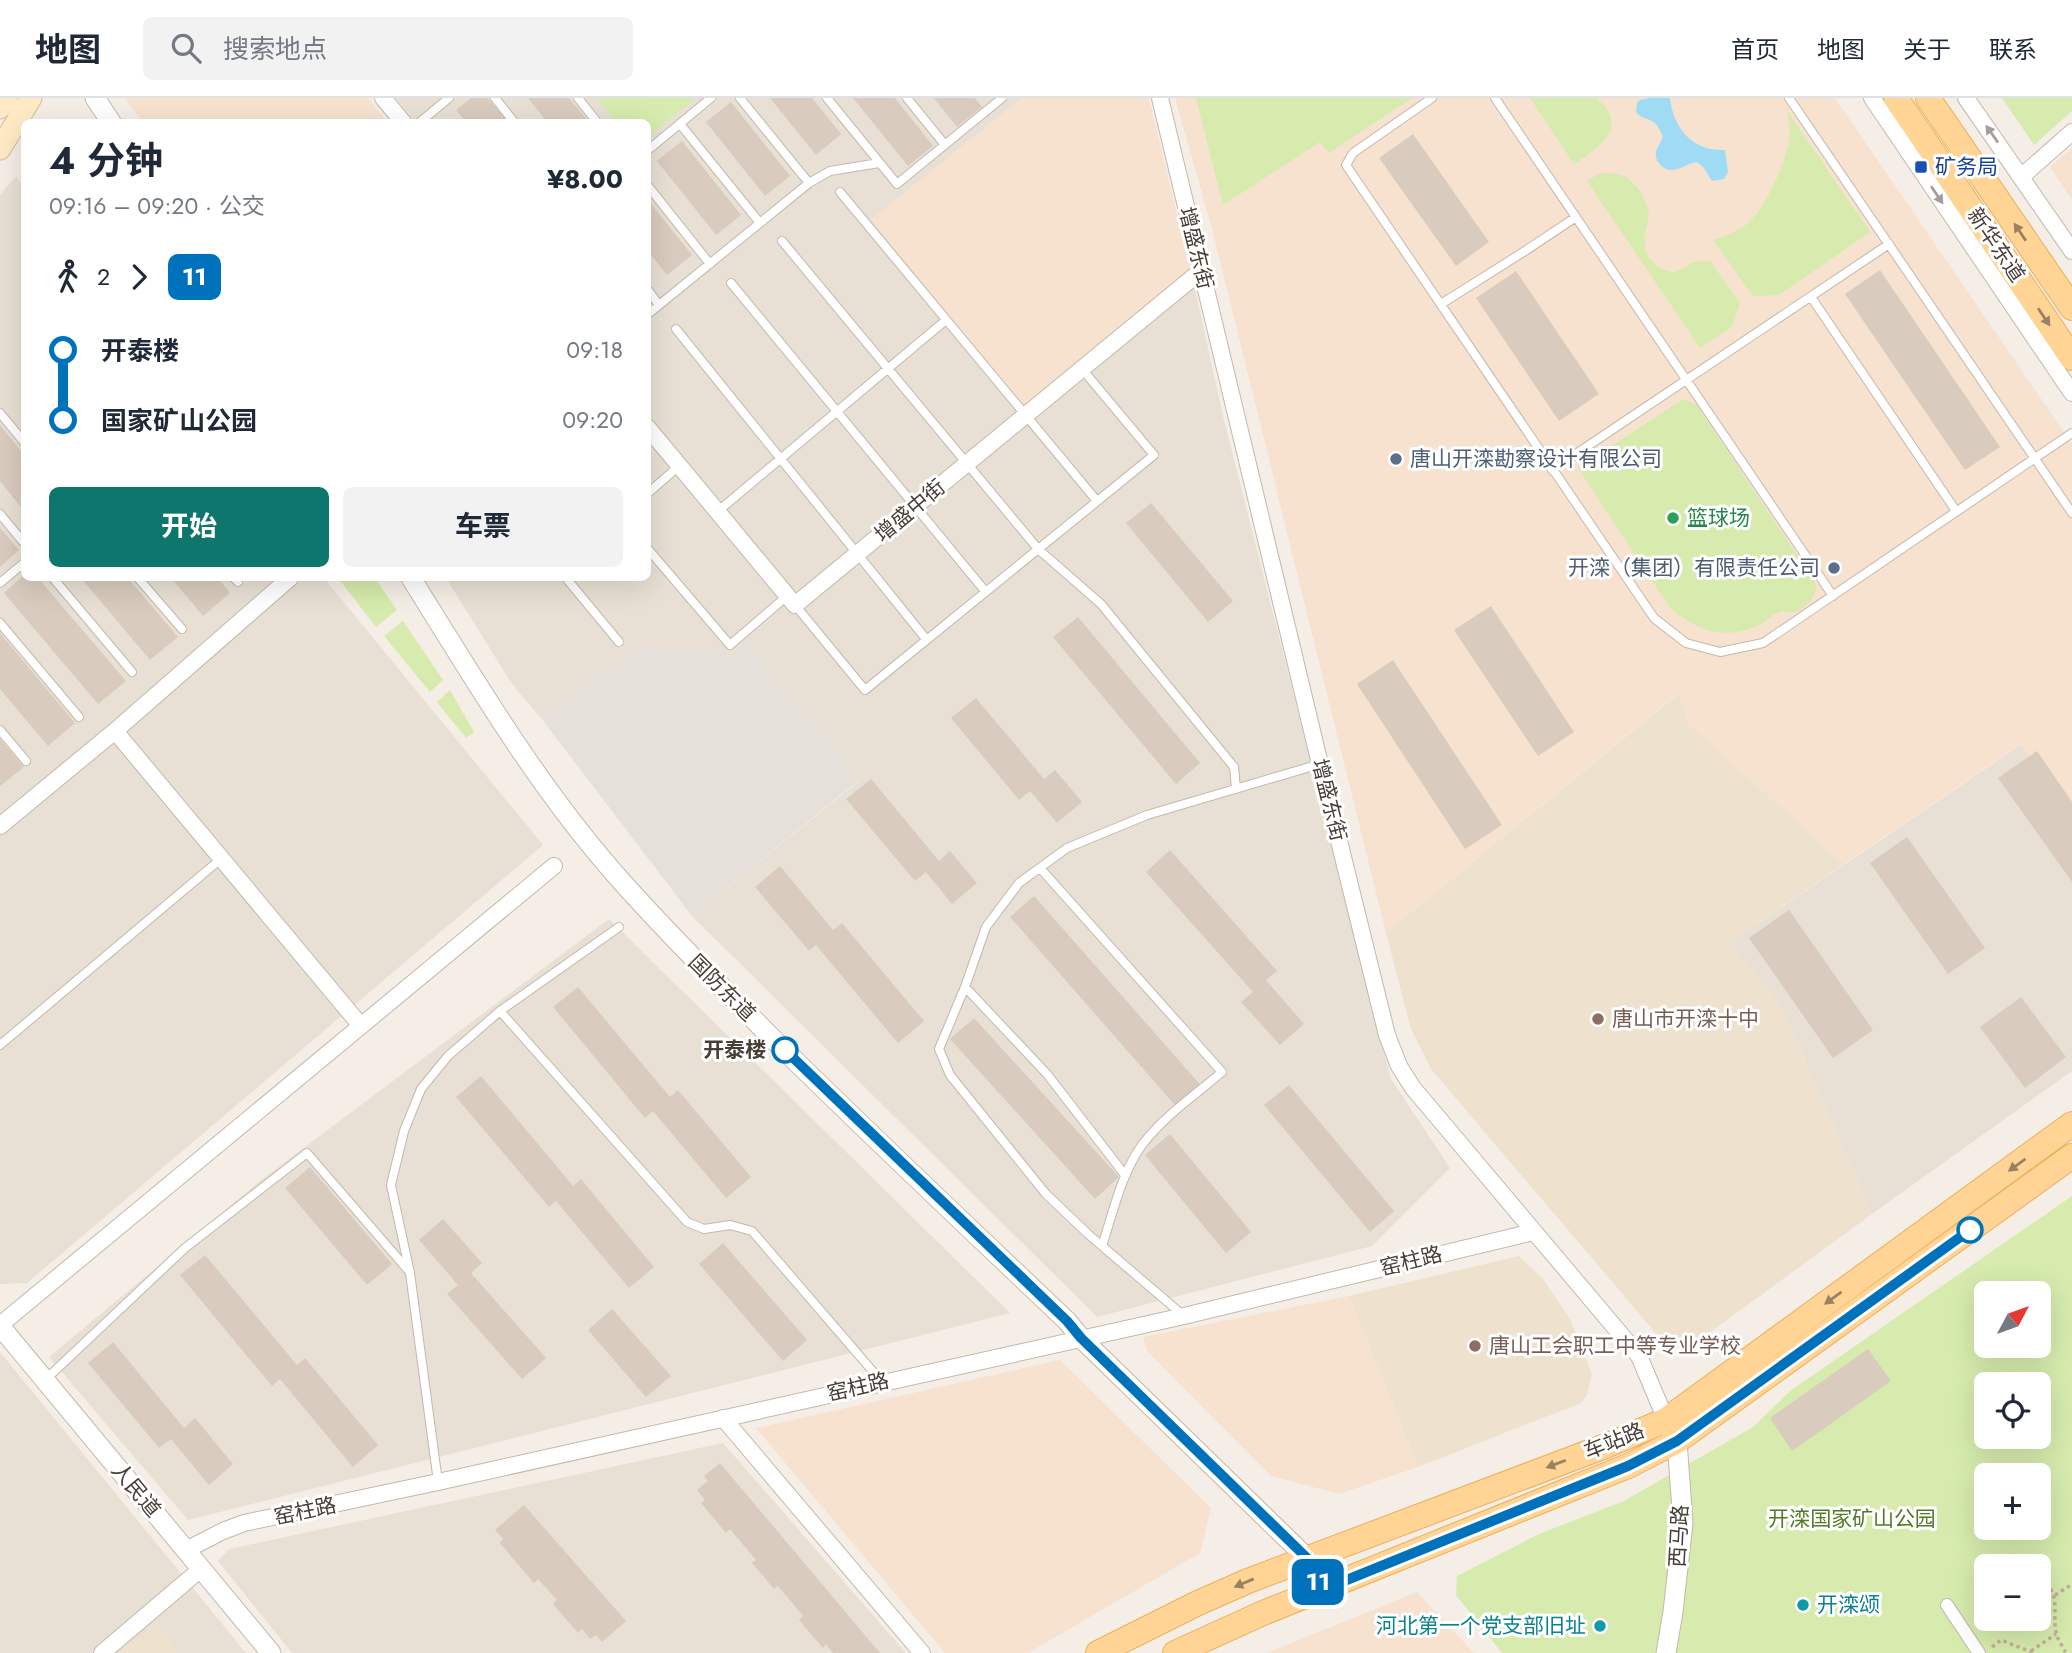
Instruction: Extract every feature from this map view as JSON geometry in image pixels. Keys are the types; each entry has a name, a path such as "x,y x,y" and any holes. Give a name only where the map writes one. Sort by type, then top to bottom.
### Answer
{"main road":[{"path":"0,108 7,98"},
{"path":"0,149 31,98"},
{"name":"新华东道","path":"1896,98 2072,358"},
{"name":"新华东道","path":"1928,98 2072,308"},
{"name":"车站路","path":"1175,1653 1263,1613 1628,1466 1671,1430 2072,1124"},
{"name":"车站路","path":"1098,1653 1248,1581 1608,1445 1671,1430 2072,1156"}],"street":[{"path":"95,98 109,119"},
{"path":"383,98 400,119"},
{"name":"增盛东街","path":"1160,98 1387,1035 1399,1066 1413,1088 1639,1356 1671,1430"},
{"path":"1871,98 2072,393"},
{"path":"1966,98 2072,251"},
{"path":"2021,177 2072,132"},
{"name":"增盛中街","path":"791,601 858,554 1202,270"},
{"path":"651,432 791,601"},
{"path":"0,825 115,731 287,581"},
{"name":"国防东道","path":"413,581 495,713 570,820 615,874 706,972 844,1109 1067,1321 1081,1338 1308,1559 1322,1590"},
{"path":"115,731 361,1026"},
{"path":"2,1332 361,1026 554,866"},
{"name":"窑柱路","path":"186,1550 244,1523 1184,1316 1533,1232"},
{"name":"人民道","path":"2,1332 45,1380 271,1653"},
{"path":"723,1418 922,1653"},
{"name":"西马路","path":"1666,1653 1683,1523 1671,1430"},
{"path":"102,1653 202,1568"},
{"path":"1947,1605 1979,1653"}],"lane":[{"path":"424,119 449,98"},
{"path":"495,98 512,119"},
{"path":"578,98 595,119"},
{"path":"651,148 711,98"},
{"path":"740,98 809,183"},
{"path":"827,98 897,184 945,145 992,101 1002,98"},
{"path":"906,98 945,145"},
{"path":"1432,98 1353,153 1346,165 1654,618 1686,643 1720,652 1763,643 2072,433"},
{"path":"1495,98 1833,596"},
{"path":"1789,98 2072,513"},
{"path":"680,124 760,223"},
{"path":"651,312 809,183 830,172 879,163"},
{"path":"651,190 710,264"},
{"path":"840,192 1097,500"},
{"path":"1441,304 1576,217"},
{"path":"782,240 1038,549 1101,604 1234,768 1236,789"},
{"path":"1552,470 1889,244"},
{"path":"731,283 985,591"},
{"path":"651,294 659,305"},
{"path":"1811,297 1956,511"},
{"path":"717,512 946,320"},
{"path":"676,329 926,639"},
{"path":"651,553 730,645 791,601 864,690 1154,455 1082,369"},
{"path":"0,413 21,438"},
{"path":"651,490 679,466"},
{"path":"0,514 21,540"},
{"path":"0,583 21,566"},
{"path":"55,581 131,672"},
{"path":"141,581 182,629"},
{"path":"568,581 619,642"},
{"path":"0,623 79,717"},
{"path":"0,730 26,761"},
{"path":"1184,1316 1046,1194 950,1075 939,1049 986,927 1019,883 1067,848 1147,815 1320,764"},
{"path":"0,1045 222,858"},
{"path":"1040,868 1222,1072 1161,1124 1142,1146 1125,1175 1102,1246"},
{"path":"438,1482 410,1273 391,1185 404,1132 421,1089 448,1056 500,1011 619,927"},
{"path":"965,987 1046,1074 1125,1175"},
{"path":"500,1011 687,1222 704,1229 730,1225 751,1231 882,1382"},
{"path":"45,1380 185,1248 307,1153 410,1273"}],"path":[{"path":"2055,1595 2071,1585"},
{"path":"2051,1590 2055,1595 2056,1634 2066,1653"},
{"path":"1985,1653 2001,1640 2033,1652 2056,1634"}],"shaded area":[{"path":"125,98 368,98 385,119 140,119"},
{"path":"396,98 1022,98 871,220 1191,271 1223,416 1391,1079 1450,1168 1372,1246 1097,1317 692,916 859,781 729,658 640,646 541,718 512,684 448,581 651,581 651,119 413,119"},
{"path":"1022,98 1149,98 1191,271 1025,408 871,220"},
{"name":"开滦（集团）有限责任公司","path":"1175,98 1835,98 2072,444 2072,822 2021,744 1844,864 1687,724 1678,693 1386,933 1211,225"},
{"path":"2072,148 2072,200 2050,167"},
{"path":"16,176 21,182 21,581 326,581 543,845 27,1283 0,1284 0,195"},
{"path":"747,644 859,780 692,916 541,718 640,646 720,649 729,658"},
{"name":"唐山市开滦十中","path":"1679,693 1688,724 1844,864 1729,943 1782,1008 1872,1214 1693,1345 1659,1337 1431,1069 1411,1029 1386,933"},
{"path":"2072,710 2072,1071 1872,1214 1782,1008 1729,943"},
{"path":"609,919 1010,1313 188,1520 49,1357 261,1180"},
{"name":"唐山工会职工中等专业学校","path":"1519,1256 1543,1279 1570,1319 1592,1374 1587,1395 1581,1403 1418,1467 1349,1296"},
{"path":"1349,1296 1418,1467 1339,1494 1271,1476 1147,1351 1143,1337"},
{"path":"0,1352 246,1653 0,1653"},
{"path":"1060,1360 1211,1508 1200,1553 1028,1653 945,1653 756,1428"},
{"path":"723,1443 906,1653 292,1653 218,1561 229,1549"},
{"path":"1417,1592 1474,1653 1267,1653"},
{"path":"157,1622 178,1653 120,1653"}],"green space":[{"path":"597,98 695,98 651,135 651,119 614,119"},
{"path":"1196,98 1412,98 1329,153 1320,142 1223,205"},
{"path":"1530,98 1596,98 1607,109 1611,120 1608,136 1596,149 1574,164"},
{"path":"2002,98 2072,98 2072,111 2034,145"},
{"path":"1787,111 1870,232 1779,295 1753,296 1713,240 1748,223 1769,194 1788,144 1790,130"},
{"path":"1600,173 1624,176 1642,195 1649,216 1645,233 1647,255 1660,268 1674,273 1694,262 1710,261 1740,303 1732,327 1700,348 1587,181"},
{"path":"1683,399 1696,404 1816,584 1813,597 1800,610 1779,612 1761,624 1736,632 1713,631 1691,623 1670,608 1578,468"},
{"path":"340,581 377,581 397,610 376,627"},
{"path":"403,621 443,680 430,692 384,636"},
{"path":"450,690 474,732 466,738 437,702"},
{"name":"开滦国家矿山公园","path":"2072,1196 2072,1653 1502,1653 1456,1595 1457,1576 1539,1534 1624,1501 1753,1427 1790,1391"}],"water":[{"path":"1670,98 1675,119 1687,136 1703,147 1725,150 1728,172 1724,179 1712,181 1704,168 1696,162 1672,170 1659,163 1656,154 1663,137 1660,130 1653,122 1636,112 1640,100"}],"building":[{"path":"471,98 488,98 506,119 464,119 456,110"},
{"path":"528,98 569,98 586,119 545,119"},
{"path":"770,98 812,98 841,134 816,155"},
{"path":"853,98 895,98 933,146 908,166"},
{"path":"934,98 975,98 982,107 957,127"},
{"path":"731,102 790,176 765,196 706,122"},
{"path":"1413,134 1489,242 1456,266 1379,158"},
{"path":"682,141 741,215 716,235 657,161"},
{"path":"651,204 692,255 667,275 651,255"},
{"path":"1880,270 2000,447 1965,470 1845,294"},
{"path":"1516,271 1599,394 1559,421 1476,298"},
{"path":"0,425 21,451 21,507 0,481"},
{"path":"1151,503 1233,601 1208,622 1126,523"},
{"path":"0,528 19,550 0,567"},
{"path":"21,578 21,581 41,581 126,681 98,704 4,593"},
{"path":"84,581 131,581 178,637 150,660"},
{"path":"174,581 220,581 230,593 203,616"},
{"path":"1491,606 1574,732 1538,756 1454,630"},
{"path":"1078,617 1200,763 1176,784 1053,637"},
{"path":"0,633 75,723 48,746 0,689"},
{"path":"1393,660 1502,825 1465,849 1357,684"},
{"path":"976,698 1044,779 1055,770 1082,802 1057,823 1030,791 1019,800 951,718"},
{"path":"0,739 24,767 0,786"},
{"path":"2037,751 2072,802 2072,882 1998,778"},
{"path":"871,779 939,861 950,851 977,883 952,904 926,872 915,881 846,799"},
{"path":"1907,837 1985,948 1948,974 1870,863"},
{"path":"1170,850 1277,971 1266,980 1304,1024 1280,1045 1241,1002 1253,992 1146,872"},
{"path":"780,866 833,930 842,923 924,1021 898,1043 816,945 809,951 755,887"},
{"path":"1034,896 1205,1090 1181,1112 1010,917"},
{"path":"1789,910 1873,1030 1833,1058 1749,938"},
{"path":"578,987 670,1097 678,1090 751,1177 726,1198 653,1111 645,1118 553,1007"},
{"path":"2021,997 2066,1057 2025,1088 1980,1027"},
{"path":"974,1018 1119,1177 1095,1199 950,1039"},
{"path":"481,1076 573,1186 581,1179 654,1267 629,1288 556,1201 549,1207 456,1097"},
{"path":"1289,1085 1394,1211 1370,1232 1264,1105"},
{"path":"1170,1134 1251,1232 1226,1253 1145,1155"},
{"path":"310,1167 392,1264 367,1285 285,1188"},
{"path":"443,1219 482,1263 471,1273 546,1358 522,1379 447,1294 458,1285 419,1240"},
{"path":"723,1243 807,1340 783,1361 699,1264"},
{"path":"205,1255 297,1365 305,1358 378,1445 353,1467 280,1379 272,1386 180,1275"},
{"path":"612,1309 671,1376 646,1397 588,1330"},
{"path":"113,1342 184,1428 195,1418 233,1464 209,1485 171,1439 159,1448 88,1363"},
{"path":"1868,1349 1891,1381 1792,1451 1770,1418"},
{"path":"720,1463 880,1653 833,1653 826,1644 823,1648 799,1620 803,1616 778,1586 774,1589 752,1563 756,1560 730,1529 726,1533 701,1503 705,1500 697,1490 708,1481 704,1476"},
{"path":"524,1505 626,1621 602,1642 596,1635 590,1639 582,1629 578,1633 553,1604 557,1600 538,1579 534,1583 500,1543 503,1539 495,1530"}],"bus line":[{"name":"11","path":"785,1050 1067,1321 1081,1338 1308,1559 1322,1590 1628,1466 1677,1441 1970,1230"}],"place":[{"name":"矿务局","path":"1921,167"},
{"name":"唐山开滦勘察设计有限公司","path":"1396,459"},
{"name":"篮球场","path":"1673,518"},
{"name":"开滦（集团）有限责任公司","path":"1834,568"},
{"name":"唐山市开滦十中","path":"1598,1019"},
{"name":"开泰楼","path":"785,1050"},
{"name":"唐山工会职工中等专业学校","path":"1475,1346"},
{"name":"开滦颂","path":"1803,1605"},
{"name":"河北第一个党支部旧址","path":"1600,1626"}]}
